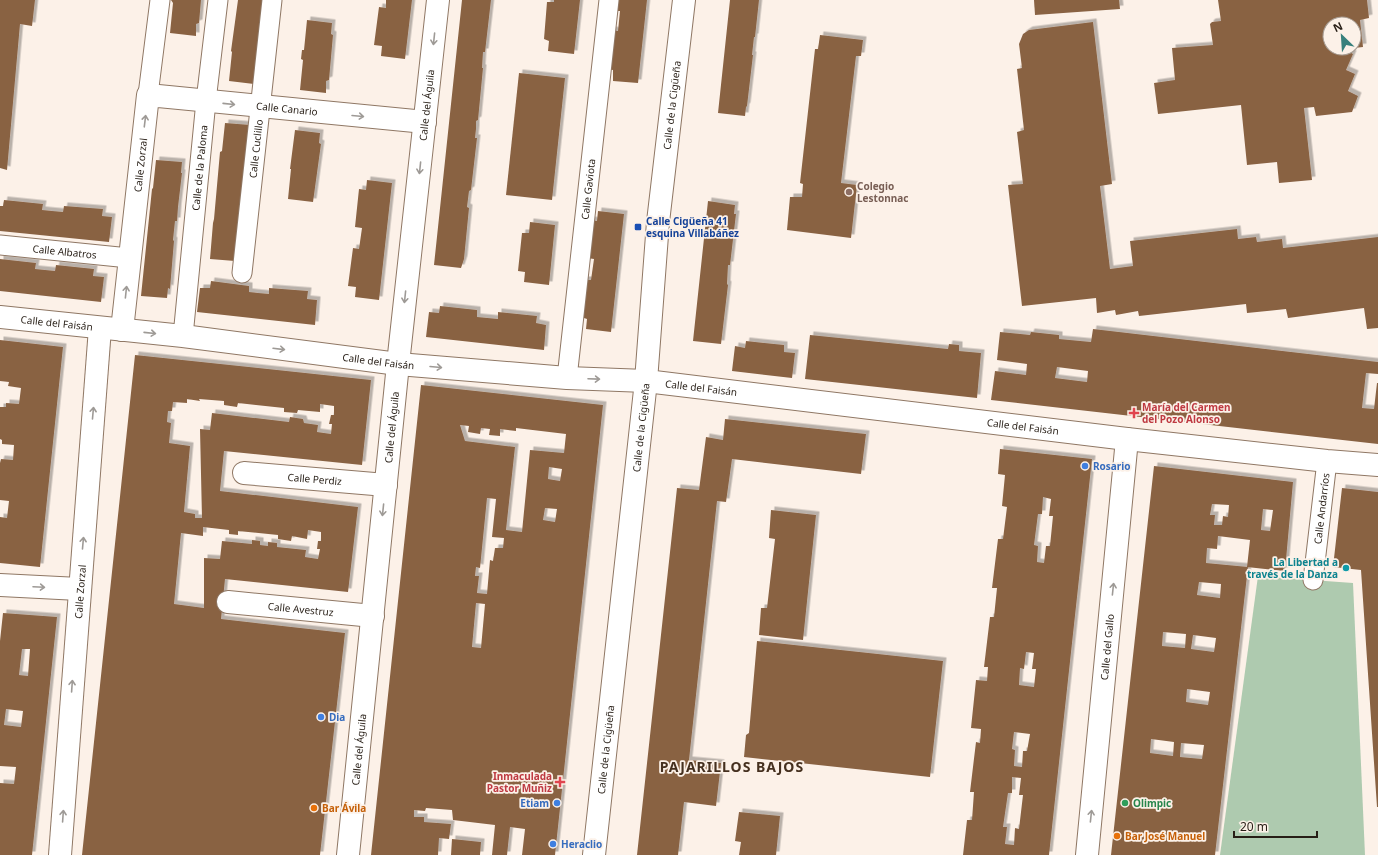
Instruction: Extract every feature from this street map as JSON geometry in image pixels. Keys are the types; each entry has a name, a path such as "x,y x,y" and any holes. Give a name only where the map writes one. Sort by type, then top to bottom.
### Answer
{"street":[{"name":"Calle Zorzal","path":"122,330 129,258 160,0"},
{"name":"Calle de la Paloma","path":"183,336 206,101 218,0"},
{"name":"Calle Cuclillo","path":"242,273 272,0"},
{"name":"Calle del Águila","path":"348,855 398,364 438,0"},
{"name":"Calle Gaviota","path":"567,378 609,0"},
{"name":"Calle de la Cigüeña","path":"594,855 646,382 658,222 684,0"},
{"name":"Calle Canario","path":"148,95 425,122"},
{"name":"Calle Albatros","path":"0,245 129,258"},
{"name":"Calle del Faisán","path":"0,317 183,336 398,364 567,378 646,382 1127,439 1327,461 1378,465"},
{"name":"Calle Zorzal","path":"60,855 100,328"},
{"name":"Calle del Gallo","path":"1087,855 1127,439"},
{"name":"Calle Andarríos","path":"1313,580 1327,461"},
{"name":"Calle Perdiz","path":"244,474 386,485"},
{"path":"0,585 79,589"},
{"name":"Calle Avestruz","path":"228,602 373,616"}],"green space":[{"path":"1258,576 1353,583 1365,855 1220,855"}],"building":[{"path":"0,0 35,0 32,26 20,24 7,170 0,168"},
{"path":"171,0 201,0 199,23 196,24 196,36 170,33 173,3"},
{"path":"238,0 265,0 254,84 229,81 231,51"},
{"path":"386,0 412,0 405,59 381,56 382,46 374,45 379,7 386,8"},
{"path":"462,0 491,0 485,52 483,52 478,120 476,121 475,138 477,138 471,190 469,191 467,207 469,208 464,259 461,268 434,265"},
{"path":"554,0 580,0 574,54 548,51 549,41 544,39 547,2 554,2"},
{"path":"615,0 647,0 638,83 613,81 613,70 607,69 612,30 618,31 620,11 614,11"},
{"path":"730,0 759,0 745,116 718,113"},
{"path":"1034,0 1119,0 1120,9 1035,15"},
{"path":"1218,0 1367,0 1369,18 1362,20 1362,16 1322,16 1322,56 1352,56 1346,70 1355,74 1348,91 1358,96 1352,112 1316,116 1314,107 1304,108 1312,180 1279,183 1277,162 1247,165 1241,105 1158,114 1154,83 1175,80 1172,48 1213,45 1210,24 1212,22 1221,21"},
{"path":"307,20 332,23 331,34 333,35 329,80 326,81 326,93 300,90 303,60 301,59 302,50 304,50"},
{"path":"1093,22 1112,184 1100,186 1110,269 1133,266 1130,241 1237,229 1238,239 1256,237 1257,242 1282,239 1283,248 1378,237 1378,328 1367,329 1364,308 1288,318 1286,309 1247,313 1246,304 1139,316 1138,311 1116,315 1115,310 1097,313 1096,298 1022,306 1008,185 1023,184 1017,132 1024,130 1017,69 1022,68 1019,44 1023,34 1029,30"},
{"path":"820,35 863,40 861,56 856,56 841,183 857,185 851,238 787,230 790,197 802,197 803,184 800,183 815,49 818,49"},
{"path":"519,73 565,78 552,200 506,195"},
{"path":"225,123 250,125 235,261 210,259 220,152 222,151"},
{"path":"295,130 320,133 319,143 321,144 313,202 288,199"},
{"path":"156,160 182,162 177,221 175,221 173,240 170,289 168,288 167,298 141,296"},
{"path":"367,180 392,183 379,300 355,297 356,287 348,286 353,248 359,249 362,228 355,227 359,189 366,190"},
{"path":"4,200 43,204 42,210 63,212 64,206 103,209 102,216 112,217 109,242 0,231 0,206 3,206"},
{"path":"708,201 735,205 734,214 736,214 730,265 728,265 728,285 721,344 693,341"},
{"path":"598,211 624,214 611,332 586,329 587,319 581,317 584,280 591,280 594,259 587,258 591,220 597,221"},
{"path":"530,222 555,225 549,285 524,282 525,272 518,271 522,233 529,233"},
{"path":"0,259 36,263 35,269 55,271 56,265 94,269 93,276 104,277 101,302 0,291"},
{"path":"211,281 249,286 249,292 258,293 269,294 269,288 308,291 307,299 317,300 315,325 197,312 200,288 210,288"},
{"path":"440,306 477,310 477,317 498,319 498,312 537,316 536,323 546,325 544,350 426,337 429,312 439,313"},
{"path":"1093,329 1378,362 1378,374 1366,373 1362,408 1374,409 1378,383 1378,444 991,400 995,371 1026,375 1027,364 997,360 1000,332 1030,335 1031,332 1059,335 1059,339 1091,342","holes":["1057,367 1088,371 1087,382 1055,378"]},
{"path":"810,335 948,349 949,344 959,345 959,351 981,353 977,398 805,379"},
{"path":"0,340 63,347 40,567 0,563 0,517 7,518 9,501 0,500 0,463 1,459 13,460 14,445 2,444 2,440 0,439 0,407 6,407 6,403 19,404 21,388 8,386 9,382 0,381"},
{"path":"746,341 784,345 784,352 795,353 792,378 732,371 735,346 745,348"},
{"path":"135,355 371,380 362,465 224,451 220,491 358,507 348,592 225,579 221,619 345,633 320,855 82,855","holes":["187,399 200,401 199,399 224,401 224,405 237,407 238,403 284,408 284,412 297,413 298,410 320,412 320,404 334,406 334,415 331,415 329,424 332,424 331,434 317,432 318,425 304,423 303,419 290,417 289,422 212,413 210,430 200,429 202,518 195,518 195,514 184,512 190,446 169,443 171,423 167,422 168,411 172,411 173,402 187,403","203,527 229,530 229,534 238,535 238,531 278,535 278,539 291,541 292,536 307,539 308,530 321,532 321,541 318,541 317,549 320,549 318,559 305,557 306,550 277,547 277,543 268,542 268,546 260,545 260,541 252,540 252,544 222,541 220,559 204,558 204,608 174,604 181,533 203,536"]},
{"path":"421,385 603,405 555,855 522,855 525,829 510,827 507,855 492,855 495,825 453,820 452,810 426,808 425,811 414,810 414,817 424,817 424,822 451,824 449,839 439,838 438,855 371,855","holes":["460,425 469,426 468,432 480,434 481,428 490,429 489,435 500,436 500,429 516,431 516,428 566,434 564,453 530,450 522,532 506,530 515,447 465,441","549,467 562,469 560,481 548,479","487,498 496,499 492,537 504,538 503,548 495,548 493,561 490,560 487,594 477,593 479,576 475,576 476,567 480,568","545,508 557,509 555,522 543,520","476,603 485,604 481,648 472,647"]},
{"path":"725,419 866,434 861,474 732,459 726,502 717,501 689,760 721,763 716,806 684,802 678,855 637,855 677,488 699,490 706,437 723,440"},
{"path":"1000,449 1092,459 1049,855 963,855 967,820 972,820 974,792 970,792 976,742 980,743 981,729 971,728 976,680 987,681 988,667 984,667 990,617 994,617 997,588 992,588 998,539 1003,539 1007,507 1002,506 1005,475 998,474","holes":["1043,497 1051,499 1049,516 1053,516 1050,546 1046,546 1044,563 1037,562 1038,546 1034,545 1038,514 1042,514","1026,652 1034,653 1032,669 1036,669 1034,687 1019,685 1020,668 1024,669","1014,732 1030,734 1027,751 1023,751 1022,767 1014,766 1015,750 1012,749","1012,777 1021,778 1019,795 1023,795 1019,829 1015,828 1014,845 1005,844 1007,827 1003,827 1008,793 1012,793"]},
{"path":"1154,466 1293,482 1285,571 1248,567 1215,855 1111,855","holes":["1212,504 1229,505 1228,517 1223,516 1222,525 1214,525 1215,515 1210,515","1263,509 1273,510 1270,531 1261,530","1218,536 1250,540 1247,567 1206,563 1207,548 1217,549","1199,582 1221,584 1220,598 1197,595","1163,632 1186,634 1185,648 1162,646","1193,635 1216,638 1214,652 1191,649","1187,689 1210,692 1208,705 1186,702","1151,739 1174,742 1173,756 1150,753","1181,743 1204,745 1202,759 1180,757"]},
{"path":"1342,488 1378,492 1378,807 1361,570 1333,567"},
{"path":"771,510 816,515 803,640 759,635 761,608 767,608 775,539 769,538"},
{"path":"3,613 57,617 32,855 0,855 0,783 14,784 16,767 0,766 0,641","holes":["22,649 30,649 28,676 19,675","6,709 23,711 21,727 4,725"]},
{"path":"757,641 943,661 930,777 744,757 746,735 749,733"},
{"path":"739,812 780,816 776,855 739,855 741,842 735,841"},
{"path":"452,839 481,842 480,855 451,855"}],"place":[{"name":"Colegio Lestonnac","path":"849,192"},
{"name":"Calle Cigüeña 41 esquina Villabáñez","path":"638,227"},
{"name":"María del Carmen del Pozo Alonso","path":"1134,413"},
{"name":"Rosario","path":"1085,466"},
{"name":"La Libertad a través de la Danza","path":"1346,568"},
{"name":"Dia","path":"321,717"},
{"name":"Inmaculada Pastor Muñiz","path":"560,782"},
{"name":"Etiam","path":"557,803"},
{"name":"Olimpic","path":"1125,803"},
{"name":"Bar Ávila","path":"314,808"},
{"name":"Bar José Manuel","path":"1117,836"},
{"name":"Heraclio","path":"553,844"}],"district":[{"name":"PAJARILLOS BAJOS","path":"732,767"}]}
